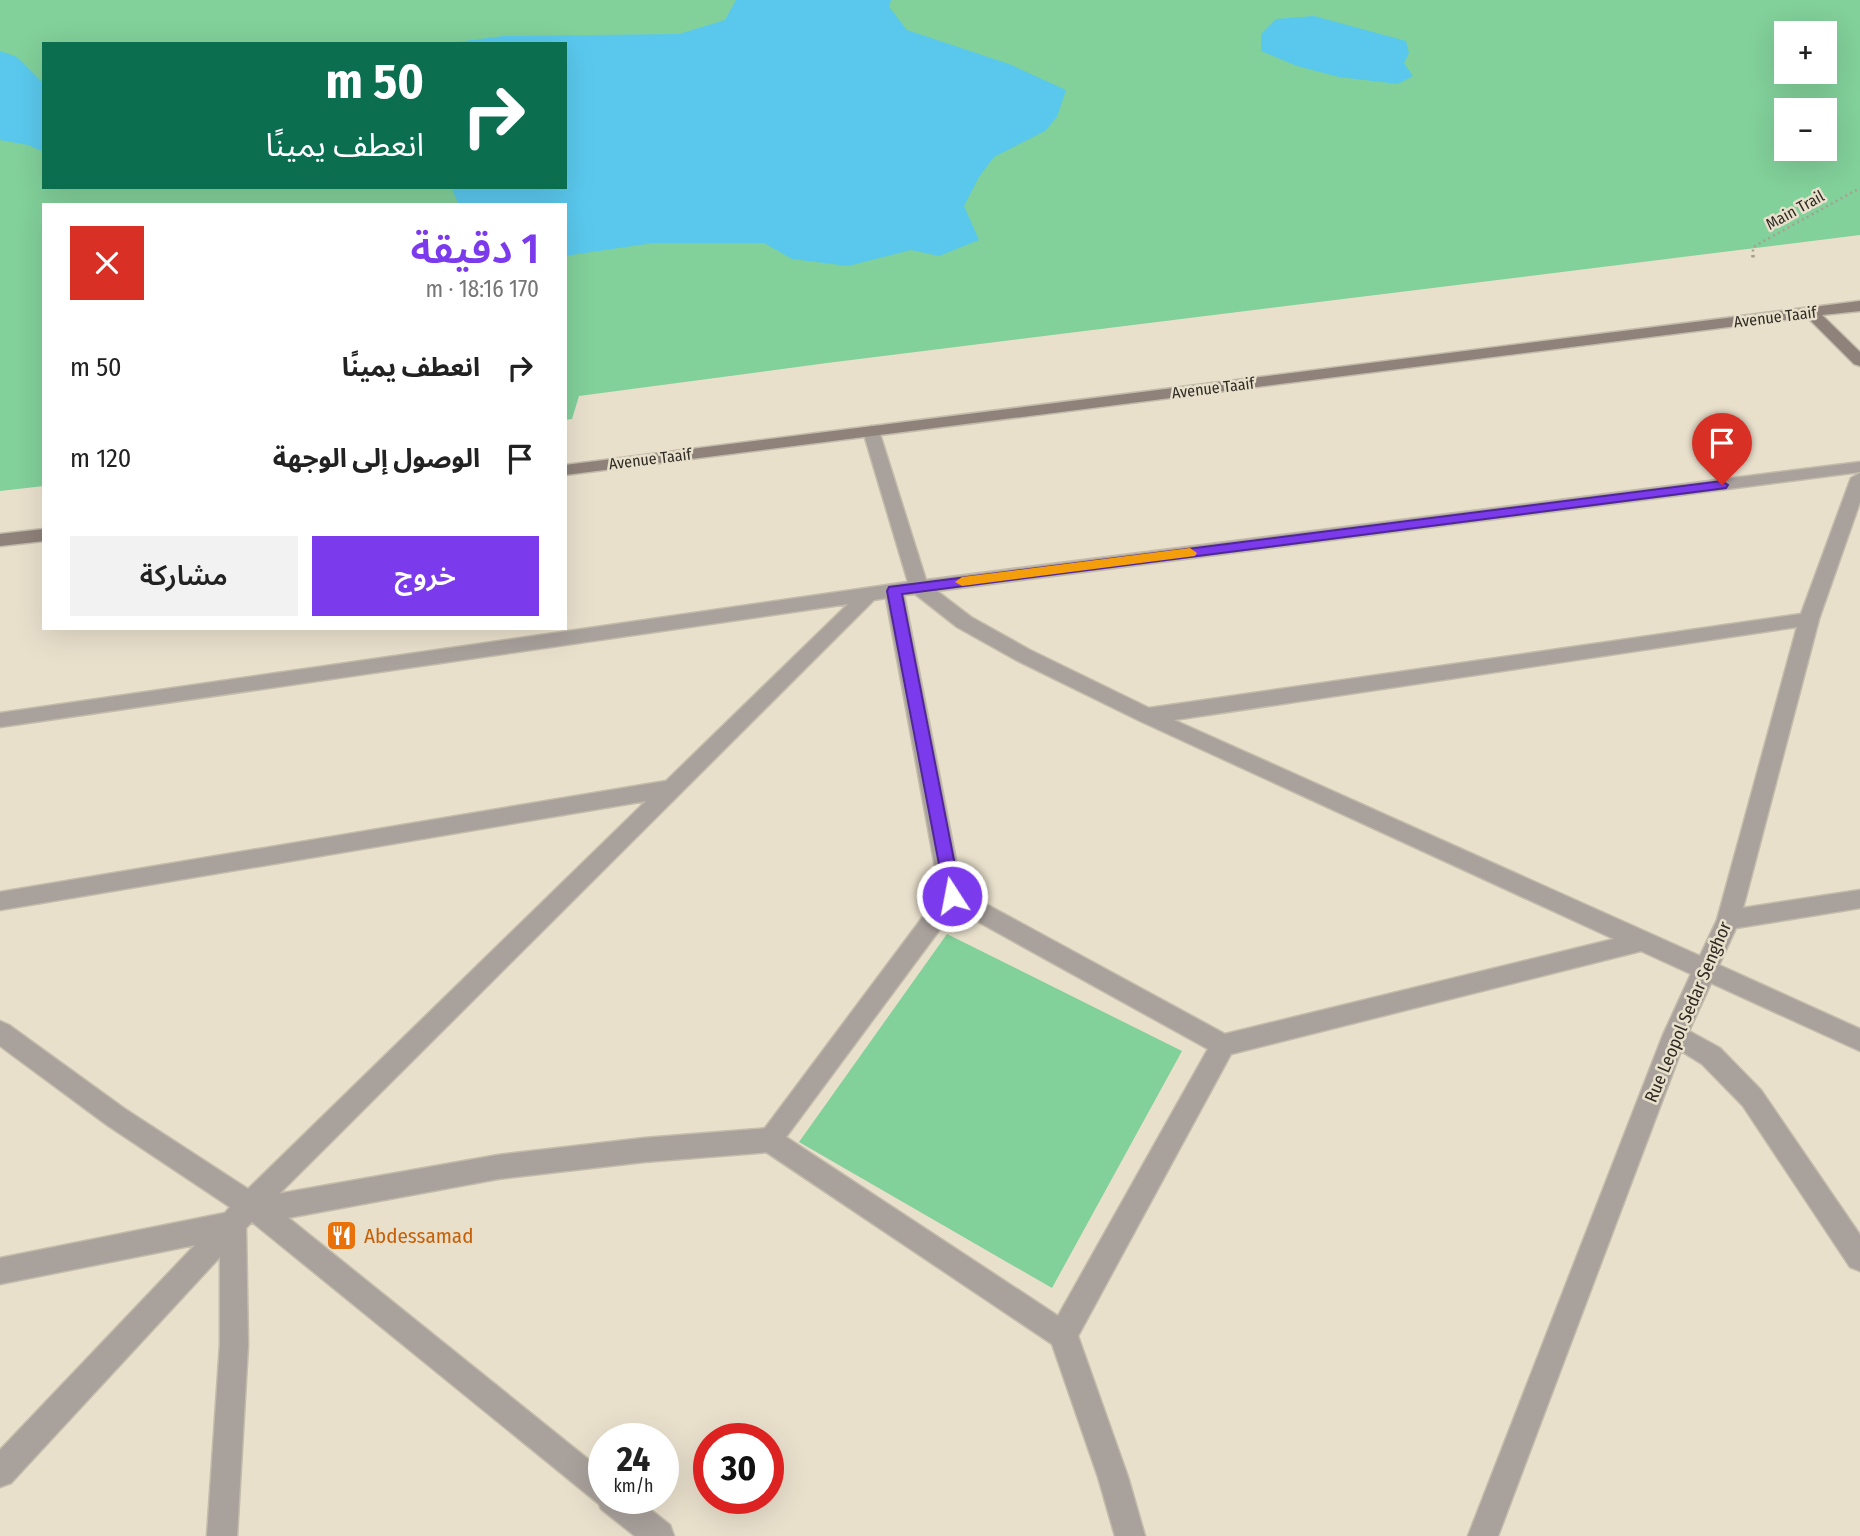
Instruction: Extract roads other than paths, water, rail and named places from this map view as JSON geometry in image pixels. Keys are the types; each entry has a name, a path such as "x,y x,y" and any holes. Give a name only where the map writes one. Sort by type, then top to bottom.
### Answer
{"street":[{"name":"Avenue Taaif","path":"567,470 1860,306"},
{"path":"1810,312 1860,361"},
{"path":"871,431 919,587 964,622 1147,716 1860,1040"},
{"path":"0,720 919,587 1860,467"},
{"name":"Rue Leopol Sedar Senghor","path":"1483,1536 1675,1035 1728,920 1808,619 1860,478"},
{"path":"0,540 42,535"},
{"path":"769,1140 952,896 894,591"},
{"path":"0,1472 248,1213 868,595"},
{"path":"1147,716 1808,619"},
{"path":"0,901 672,788"},
{"path":"952,896 1223,1045 1644,942"},
{"path":"1728,920 1860,899"},
{"path":"0,1032 248,1213 588,1479"},
{"path":"1675,1035 1711,1056 1752,1098 1860,1258"},
{"path":"1063,1335 1223,1045"},
{"path":"0,1271 248,1213 498,1167 644,1150 769,1140 1063,1335 1113,1477 1130,1536"},
{"path":"222,1536 234,1345 248,1213"},
{"path":"632,1514 659,1536"}],"water":[{"path":"736,0 891,0 889,7 907,30 1009,64 1066,90 1057,117 1045,131 994,157 979,177 964,206 979,240 939,256 911,250 848,266 792,259 764,243 653,243 567,256 567,203 458,203 452,189 567,189 567,42 456,42 503,36 679,34 725,20"},
{"path":"1314,16 1406,41 1409,53 1404,63 1413,76 1398,84 1339,77 1297,66 1261,51 1261,34 1276,19"},
{"path":"0,51 17,57 42,82 42,151 28,145 0,140"}],"place":[{"name":"Abdessamad","path":"341,1236"}]}
